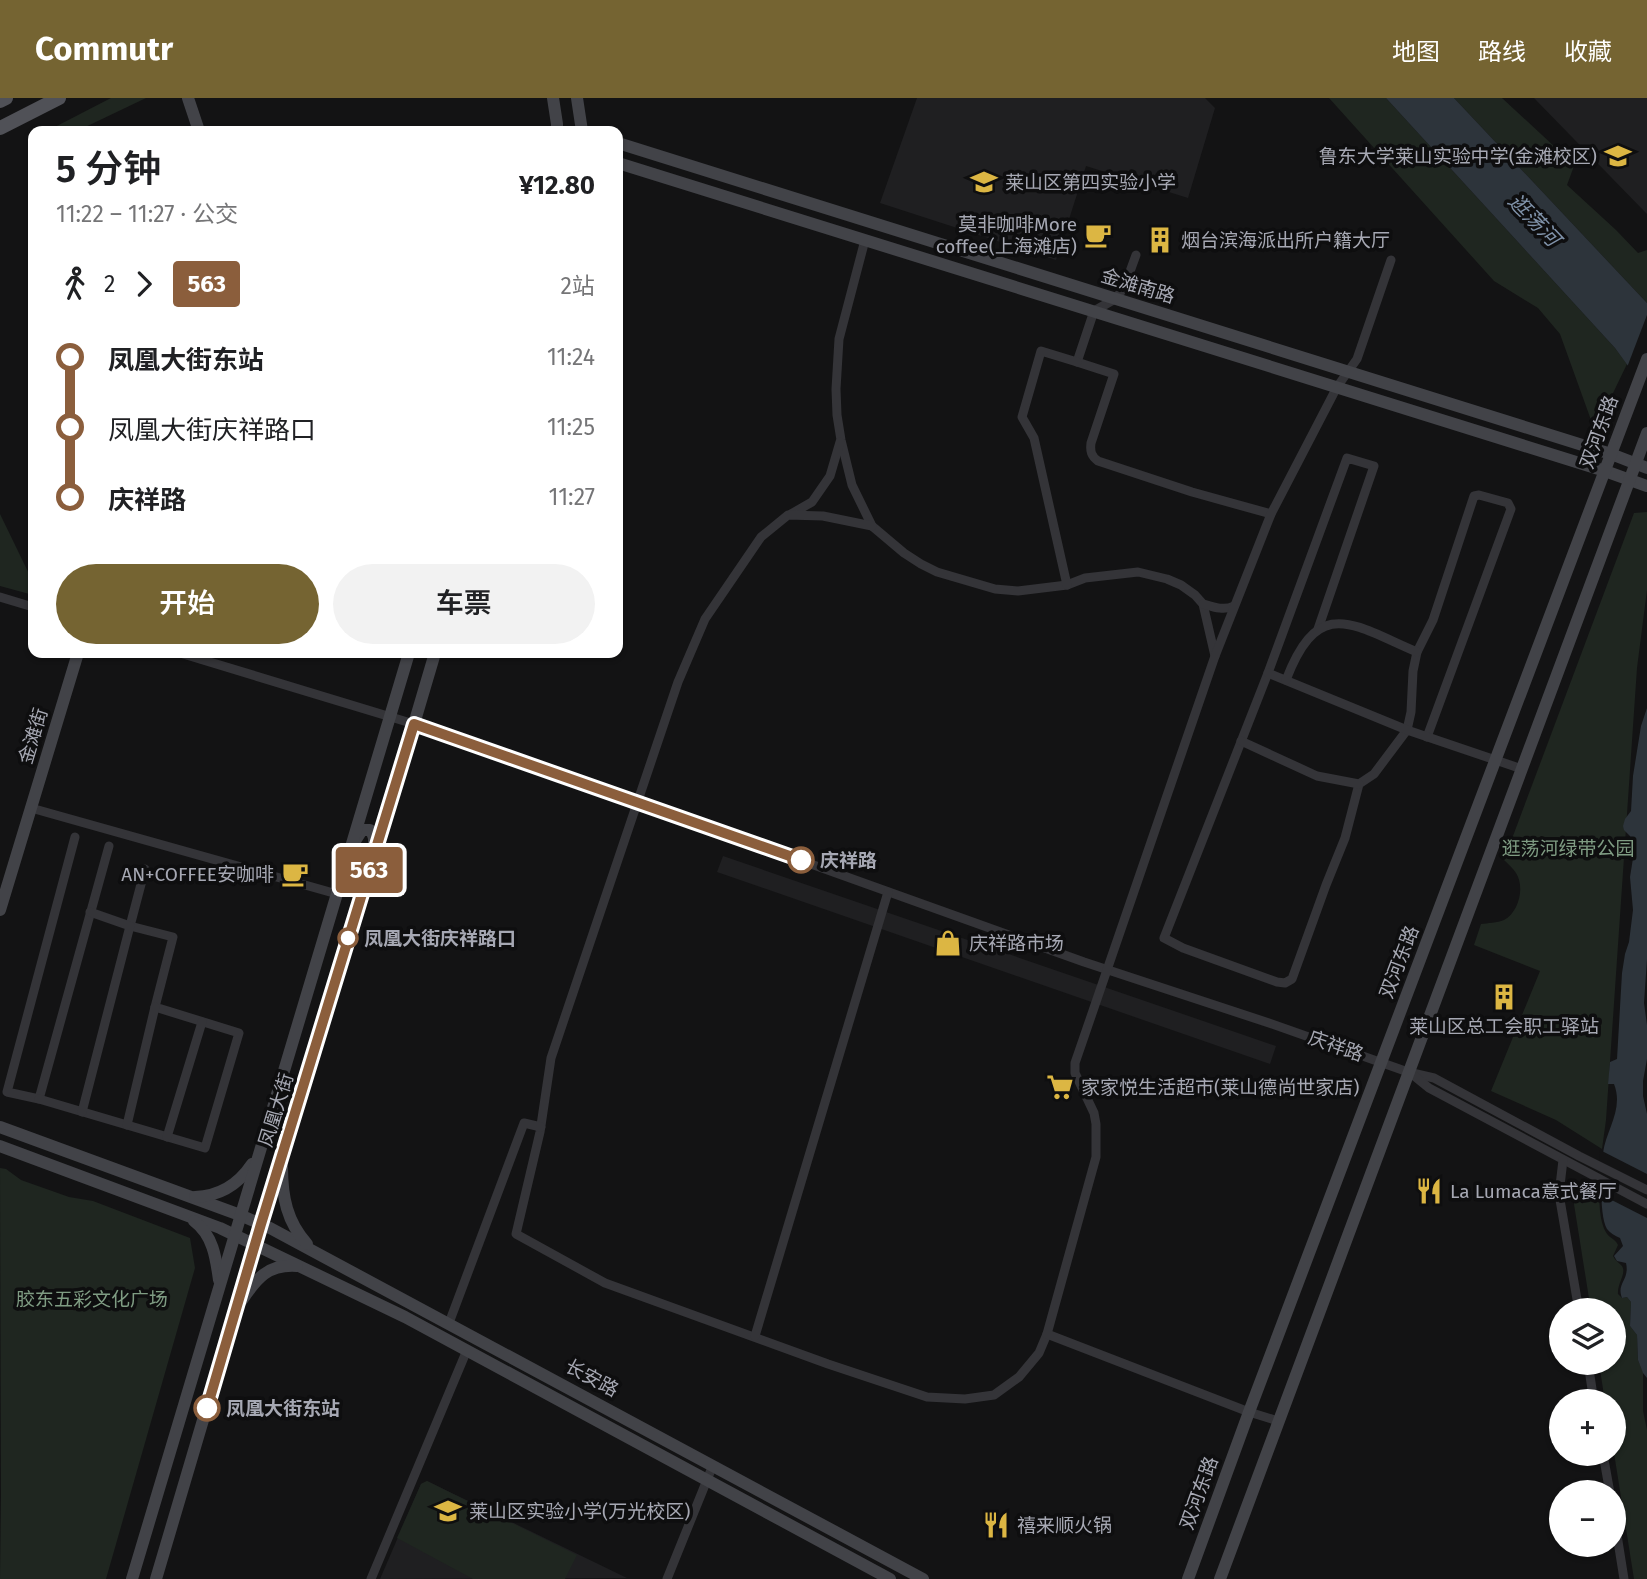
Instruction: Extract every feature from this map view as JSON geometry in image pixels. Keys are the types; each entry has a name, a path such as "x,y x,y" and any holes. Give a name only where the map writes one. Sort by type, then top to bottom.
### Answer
{"main road":[{"path":"0,101 6,98"},
{"path":"0,128 59,98"}],"street":[{"path":"188,98 197,126"},
{"path":"553,98 557,126"},
{"path":"577,98 581,126"},
{"name":"金滩南路","path":"623,145 1611,454 1641,466"},
{"name":"金滩南路","path":"623,165 1647,486"},
{"path":"693,186 698,169"},
{"path":"865,240 839,339 835,389 841,440 852,485 872,526 921,564 937,572 995,589 1018,591 1067,584 1085,578 1138,572 1167,579 1181,585 1203,604 1215,656"},
{"path":"1077,362 1094,311 1115,299 1124,288 1136,255"},
{"path":"841,440 830,476 812,502 788,515 761,537 705,619 678,681 551,1058 541,1127 516,1234 605,1283 828,1364 927,1397 965,1399 994,1395 1019,1377 1039,1353 1047,1334 1096,1157 1094,1113 1075,1073 1075,1063 1215,656 1271,514 1337,387 1357,359 1391,260"},
{"path":"1067,584 1034,438 1022,417 1041,351 1114,374 1091,443 1091,453 1098,461 1192,492 1271,514"},
{"name":"双河东路","path":"1188,1579 1647,359"},
{"path":"1220,1579 1630,480 1641,466 1642,447 1647,433"},
{"path":"1318,629 1374,466 1347,458 1268,673 1164,939 1277,982 1285,983 1293,979 1345,838 1359,784 1374,774 1407,730 1412,712 1413,671 1418,652 1433,620 1474,496 1508,503 1511,509 1427,737"},
{"path":"788,515 823,516 872,526"},
{"path":"0,597 28,605"},
{"path":"1203,604 1229,609 1234,606"},
{"path":"1286,680 1304,644 1318,629 1330,623 1356,626 1418,652"},
{"name":"金滩街","path":"0,910 76,658"},
{"name":"庆祥路","path":"196,658 414,724 1107,970 1408,1072 1434,1078 1647,1190"},
{"name":"凤凰大街","path":"132,1579 408,658"},
{"name":"凤凰大街","path":"156,1579 434,658"},
{"path":"1268,673 1407,730 1522,769"},
{"path":"1241,741 1317,776 1359,784"},
{"path":"31,808 337,894"},
{"path":"348,857 358,834 362,830 370,830 375,842 370,870"},
{"path":"75,837 7,1092 205,1148 239,1033 155,1007"},
{"path":"39,1099 109,846"},
{"path":"82,1112 145,869"},
{"path":"755,1336 888,892"},
{"path":"90,912 173,937 127,1125"},
{"path":"167,1137 202,1022"},
{"name":"庆祥路","path":"1408,1072 1429,1088 1647,1204"},
{"path":"449,1323 524,1123 541,1127"},
{"name":"长安路","path":"0,1127 261,1224 923,1579"},
{"name":"长安路","path":"0,1146 234,1235 405,1317 890,1579"},
{"path":"191,1197 220,1193 237,1182 259,1152"},
{"path":"282,1154 282,1186 286,1209 297,1234 312,1250"},
{"path":"1563,1160 1559,1194 1577,1298"},
{"path":"185,1215 207,1235 215,1255 220,1284"},
{"path":"236,1309 255,1281 265,1273 289,1266 300,1266"},
{"path":"1047,1334 1278,1421"},
{"path":"371,1579 467,1350"},
{"path":"667,1579 713,1465"},
{"path":"1621,1557 1624,1579"}],"shaded area":[{"name":"莱山区第四实验小学","path":"917,98 1205,98 1215,108 1188,198 1086,166 1056,260 880,203"},
{"name":"鲁东大学莱山实验中学(金滩校区)","path":"1534,98 1647,98 1647,214 1646,213"},
{"name":"庆祥路市场","path":"723,856 1276,1046 1270,1064 717,872"},
{"name":"莱山区实验小学(万光校区)","path":"427,1481 627,1578 380,1579 421,1484"}],"green space":[{"path":"111,98 146,98 87,126 57,126"},
{"path":"1329,98 1386,98 1615,348 1627,364 1601,418 1591,420 1560,334 1538,308 1494,281"},
{"path":"1454,98 1502,98 1566,155 1574,166 1567,185 1638,253 1647,250 1647,303"},
{"name":"逛荡河绿带公园","path":"1647,512 1647,590 1637,668 1602,1149 1556,1120 1491,1091 1540,971 1474,945 1481,924 1504,920 1517,905 1519,879 1504,860 1634,513"},
{"path":"0,514 28,572 28,594 0,586"},
{"name":"胶东五彩文化广场","path":"0,1168 6,1169 21,1180 69,1197 93,1201 190,1238 195,1268 106,1579 0,1579"},
{"path":"1570,1179 1599,1197 1604,1229 1618,1245 1613,1256 1623,1268 1618,1294 1622,1298 1589,1298"},
{"path":"1627,1297 1631,1302 1630,1326 1637,1335 1638,1360 1643,1372 1643,1411 1647,1430 1647,1579 1634,1579 1626,1529 1626,1480 1618,1480 1616,1466 1626,1466 1626,1389 1603,1389 1601,1375 1626,1375 1626,1298 1622,1298"},
{"name":"莱山区实验小学(万光校区)","path":"427,1481 577,1555 565,1579 473,1579 397,1538 421,1484"}],"water":[{"name":"逛荡河","path":"1386,98 1454,98 1647,303 1647,392 1615,348"},
{"path":"1647,708 1647,959 1644,1003 1647,1059 1643,1096 1647,1114 1647,1378 1638,1360 1637,1335 1630,1326 1631,1302 1627,1297 1622,1298 1621,1293 1626,1263 1617,1261 1614,1256 1623,1246 1620,1238 1607,1229 1604,1223 1601,1192 1603,1153 1616,1111 1617,1093 1614,1084 1608,1084 1610,1062 1617,1059 1622,973 1633,910 1630,877 1634,852 1630,836 1623,826 1631,811 1633,776 1641,726"}],"pier":[{"path":"1647,315 1647,396 1626,370"},
{"path":"1600,1150 1647,1174 1647,1218 1598,1193"}],"bus line":[{"name":"563","path":"207,1408 414,724 801,860"}],"place":[{"name":"鲁东大学莱山实验中学(金滩校区)","path":"1618,156"},
{"name":"莱山区第四实验小学","path":"984,182"},
{"name":"莫非咖啡More coffee(上海滩店)","path":"1098,235"},
{"name":"烟台滨海派出所户籍大厅","path":"1160,240"},
{"name":"庆祥路","path":"801,860"},
{"name":"AN+COFFEE安咖啡","path":"295,874"},
{"name":"凤凰大街庆祥路口","path":"348,938"},
{"name":"庆祥路市场","path":"948,943"},
{"name":"莱山区总工会职工驿站","path":"1504,997"},
{"name":"家家悦生活超市(莱山德尚世家店)","path":"1060,1087"},
{"name":"La Lumaca意式餐厅","path":"1429,1191"},
{"name":"凤凰大街东站","path":"207,1408"},
{"name":"莱山区实验小学(万光校区)","path":"448,1511"},
{"name":"禧来顺火锅","path":"996,1525"}]}
